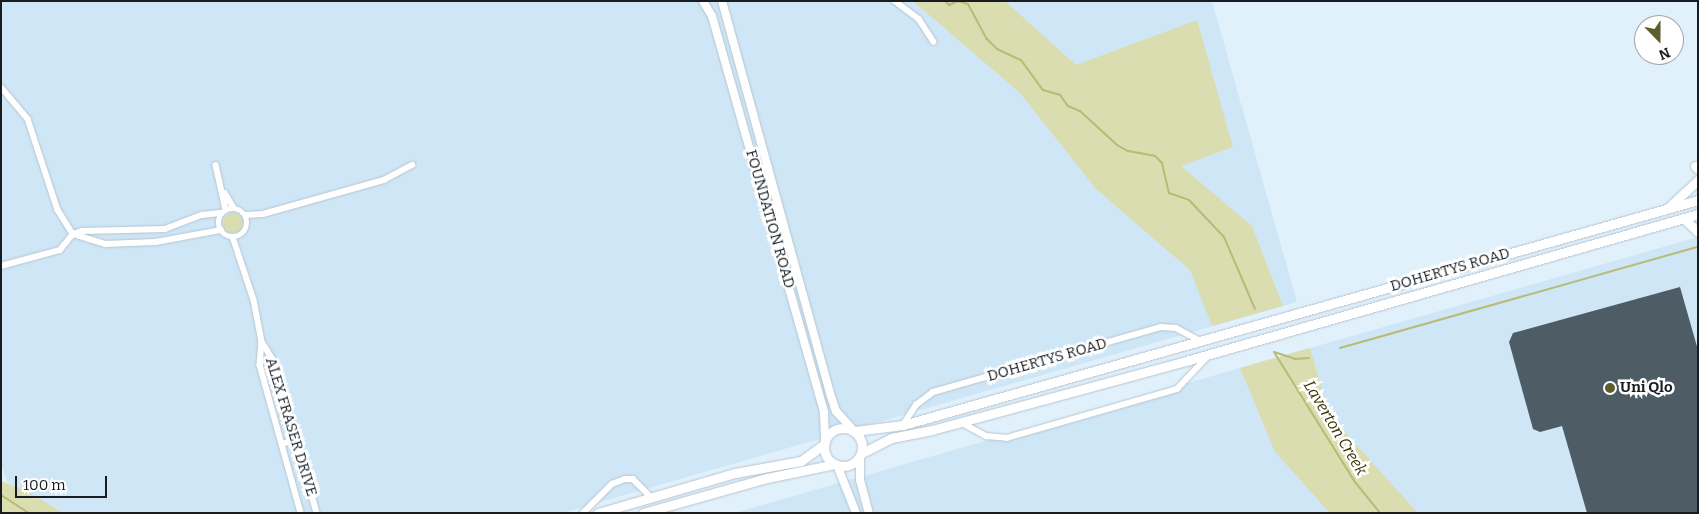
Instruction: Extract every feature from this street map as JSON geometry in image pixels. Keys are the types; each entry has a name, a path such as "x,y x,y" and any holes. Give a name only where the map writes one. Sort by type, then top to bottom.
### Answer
{"main road":[{"path":"1668,208 1698,180"},
{"name":"DOHERTYS ROAD","path":"854,430 903,425 1203,342 1698,200"},
{"name":"DOHERTYS ROAD","path":"861,455 883,440 960,422 1209,354 1698,214"},
{"path":"1683,218 1698,232"},
{"path":"598,513 753,468 801,461 825,442 836,429 854,430 862,441 861,455 848,465 836,464 760,480 644,513"},
{"path":"825,442 826,456 836,464"}],"street":[{"name":"FOUNDATION ROAD","path":"703,1 712,16 824,412 825,442"},
{"name":"FOUNDATION ROAD","path":"722,1 831,396 836,411 854,430"},
{"path":"895,1 919,19 934,42"},
{"path":"1,87 28,118 58,210 73,234 105,244 178,237 220,230 233,237 241,235 248,224 261,215"},
{"path":"216,165 224,191 234,208 246,215 261,215 384,180 412,165"},
{"path":"220,230 224,212 224,191"},
{"path":"1,266 60,250 73,234 175,226 202,215 224,212 234,208"},
{"path":"246,215 248,224"},
{"path":"175,226 178,237"},
{"name":"ALEX FRASER DRIVE","path":"241,235 241,252 262,342 260,365 301,513"},
{"name":"ALEX FRASER DRIVE","path":"233,237 241,252"},
{"name":"DOHERTYS ROAD","path":"903,425 916,405 933,392 1161,327 1176,328 1203,342"},
{"name":"ALEX FRASER DRIVE","path":"262,342 274,361 317,513"},
{"path":"960,422 986,436 1007,438 1177,389 1209,354"},
{"path":"282,444 296,440"},
{"path":"861,455 860,480 869,513"},
{"path":"836,464 856,513"},
{"path":"583,513 612,484 625,479 633,478 651,497"}],"shaded area":[{"path":"1,1 1212,1 1297,302 562,513 63,513 7,482 1,463"},
{"path":"1698,237 1698,513 734,513 1240,368"}],"green space":[{"path":"913,1 1005,1 1076,65 1197,20 1233,147 1181,166 1252,226 1283,306 1212,326 1190,270 1096,189 1020,93"},
{"path":"233,213 240,216 243,223 240,230 233,233 226,230 223,223 226,216"},
{"path":"1310,348 1330,416 1418,513 1330,513 1275,452 1240,368"},
{"path":"1,481 27,491 63,513 1,513"}],"building":[{"name":"Uni Qlo","path":"1680,287 1698,350 1698,513 1587,513 1562,426 1540,432 1533,429 1509,342 1513,333"}],"waterway":[{"name":"Laverton Creek","path":"945,1 949,5 958,1 968,4 987,39 997,49 1021,60 1043,90 1060,95 1068,106 1080,111 1117,145 1128,151 1155,156 1162,163 1169,193 1189,200 1224,237 1255,309"},
{"path":"1340,348 1697,247"},
{"name":"Laverton Creek","path":"1274,352 1355,482 1380,513"},
{"path":"1274,352 1295,359 1309,358"},
{"path":"1,495 29,513"}],"place":[{"name":"Uni Qlo","path":"1610,388"}]}
